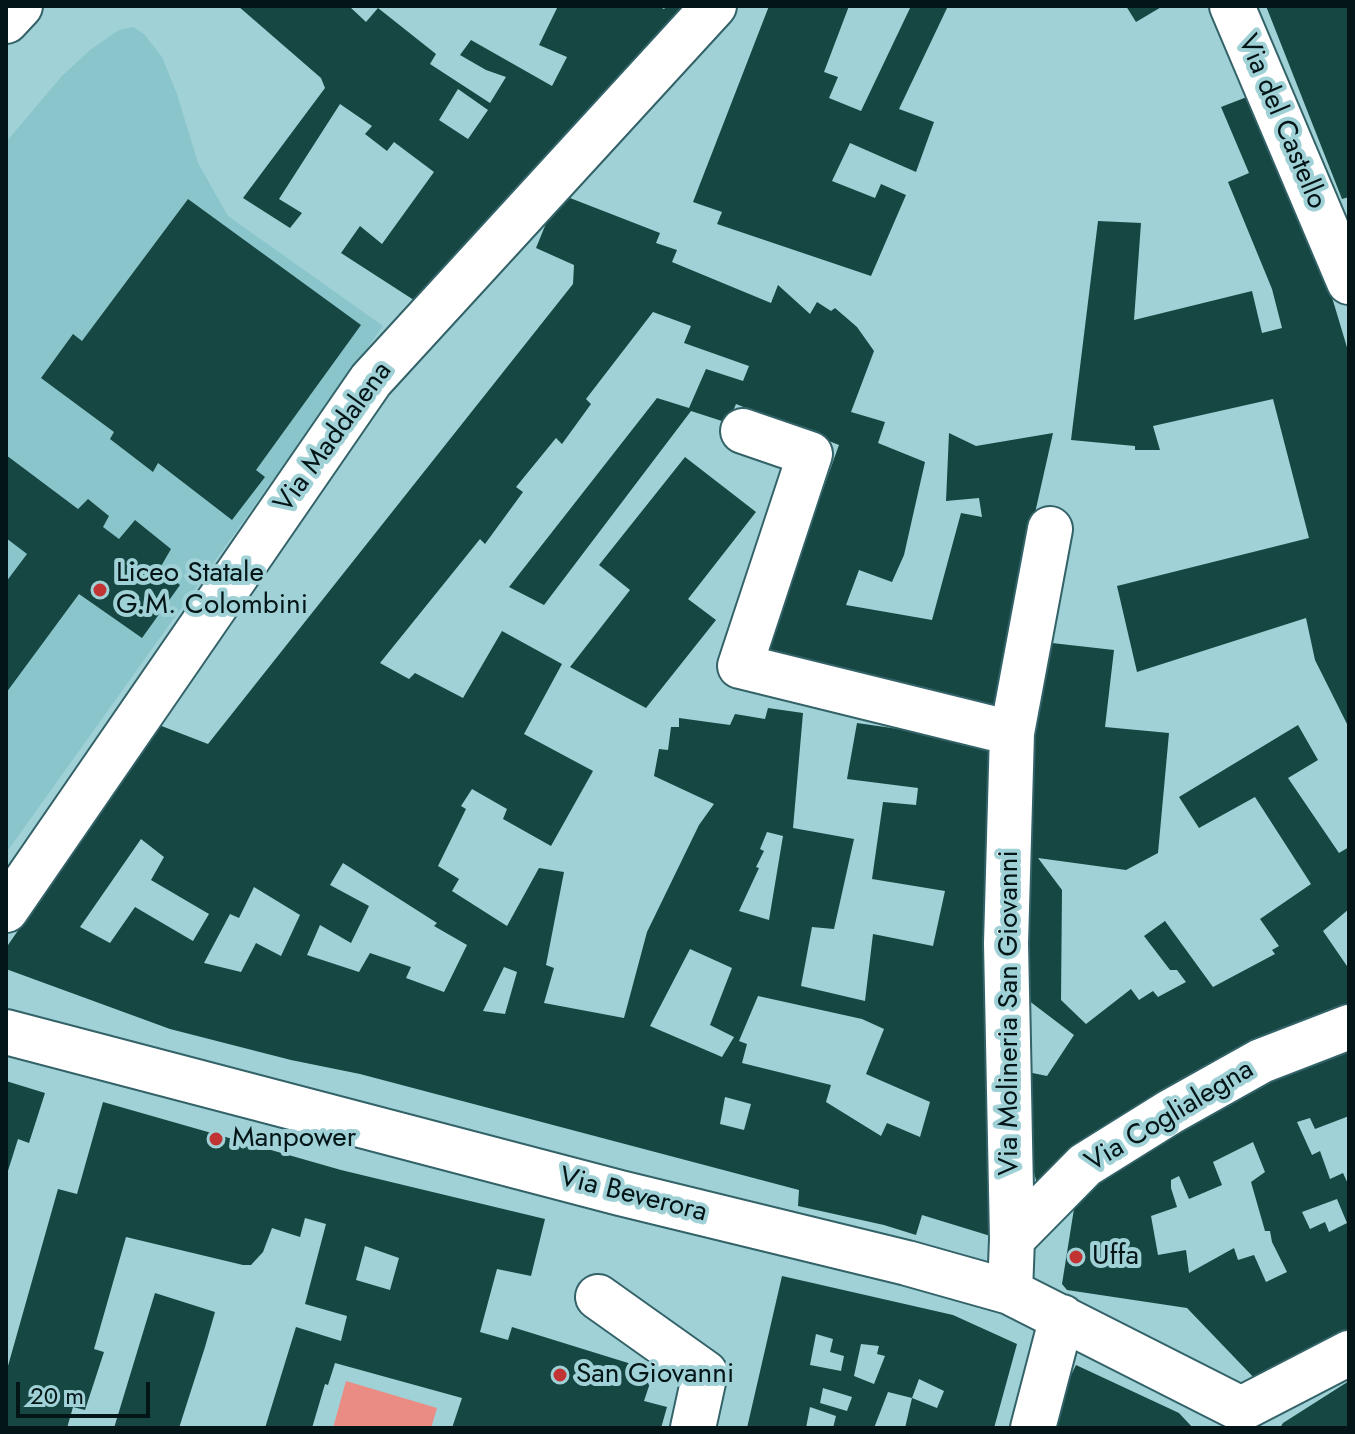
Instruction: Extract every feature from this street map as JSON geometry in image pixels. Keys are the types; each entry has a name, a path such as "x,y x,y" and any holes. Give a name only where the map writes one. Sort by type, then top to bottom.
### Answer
{"street":[{"path":"6,21 20,6"},
{"name":"Via Maddalena","path":"6,910 371,380 714,6"},
{"name":"Via del Castello","path":"1232,6 1349,282"},
{"path":"743,431 810,454 740,666 1012,733"},
{"name":"Via Molineria San Giovanni","path":"1010,1292 1012,1239 1006,943 1012,733 1050,529"},
{"name":"Via Coglialegna","path":"1012,1239 1085,1165 1145,1127 1261,1061 1349,1027"},
{"name":"Via Beverora","path":"6,1032 1010,1292 1062,1317 1245,1418"},
{"path":"598,1297 705,1373 693,1428"},
{"path":"1033,1428 1062,1317"},
{"path":"1245,1418 1349,1353"}],"shaded area":[{"name":"Liceo Statale G.M. Colombini","path":"133,27 144,34 162,57 198,163 228,216 383,326 6,853 6,142 62,76 90,50 119,30"},
{"path":"346,1381 437,1408 431,1428 333,1428"}],"building":[{"path":"238,6 349,6 366,22 378,8 436,54 430,64 490,103 506,77 460,55 471,40 552,86 567,57 539,45 558,6 658,6 664,9 667,6 695,6 658,33 420,304 341,253 360,226 382,244 434,172 394,142 387,151 365,134 372,126 340,104 279,199 302,213 290,228 243,198 325,88 321,78","holes":["458,89 488,110 468,139 439,120"]},
{"path":"769,6 849,6 824,72 838,77 829,98 861,111 911,6 948,6 899,109 934,122 916,172 850,143 832,181 875,198 881,184 906,195 871,276 717,224 722,212 693,202"},
{"path":"1126,6 1163,6 1136,22"},
{"path":"1266,6 1349,6 1349,197 1342,199"},
{"path":"1252,95 1325,274 1349,354 1349,728 1315,660 1306,618 1137,672 1117,586 1309,538 1273,399 1153,426 1160,450 1135,450 1135,446 1071,440 1098,221 1141,223 1134,320 1252,291 1262,333 1282,328 1272,289 1228,182 1249,173 1221,107"},
{"path":"570,198 660,233 656,243 677,250 672,262 771,303 778,285 810,314 817,302 831,311 835,308 857,327 874,351 851,412 885,422 878,443 925,462 904,555 892,582 859,570 846,605 932,620 961,513 982,517 979,498 946,501 949,433 976,446 1053,433 1028,544 1003,711 765,650 839,445 736,404 728,423 691,411 544,605 509,587 657,398 689,408 706,369 743,381 749,366 684,343 691,326 653,312 586,399 591,404 562,444 556,438 516,487 523,492 485,544 480,539 380,663 409,679 415,673 463,698 502,631 562,664 524,734 593,771 551,846 503,819 507,809 472,789 461,806 466,809 438,866 459,879 452,891 507,926 539,868 564,872 546,965 554,968 544,1003 624,1018 647,932 699,825 714,804 654,776 659,749 668,750 671,727 679,727 679,718 730,725 735,714 765,719 768,708 803,713 793,828 854,839 834,929 812,927 801,986 865,1001 873,934 933,946 945,891 872,879 883,802 916,805 918,788 847,779 857,723 996,743 997,1238 922,1215 916,1235 798,1206 799,1190 360,1074 170,1029 6,969 6,948 159,725 208,744 573,284 574,265 536,248 547,221","holes":["767,832 783,836 769,920 739,911 764,851 760,849","141,839 164,857 151,880 209,914 193,941 135,907 110,943 80,927","343,863 467,945 444,992 406,978 411,967 370,953 359,972 307,955 320,925 351,943 369,906 330,885","254,887 300,915 281,956 256,943 241,972 204,963 230,914 239,918","690,949 732,968 710,1025 734,1037 722,1057 650,1026","504,967 517,972 505,1014 483,1011","758,996 862,1019 884,1029 866,1074 930,1102 920,1137 887,1123 881,1136 826,1102 831,1085 742,1063 747,1044 739,1041","725,1097 751,1104 744,1130 720,1124"]},
{"path":"188,199 361,325 256,470 265,477 232,520 158,463 153,472 110,439 114,432 41,378 73,334 82,341"},
{"path":"6,455 78,509 88,499 109,516 103,527 119,539 135,520 171,549 160,568 180,585 142,638 79,594 6,693 6,582 27,554 6,538"},
{"path":"685,457 756,512 688,599 716,620 646,708 570,667 630,590 599,565"},
{"path":"1043,642 1114,650 1105,727 1169,733 1158,853 1126,870 1038,858 1062,890 1061,1000 1086,1024 1131,989 1139,1000 1153,991 1158,997 1186,982 1177,970 1170,970 1144,936 1165,921 1213,987 1275,954 1272,950 1279,946 1260,919 1311,884 1255,797 1199,828 1179,797 1298,725 1318,760 1288,778 1339,853 1349,847 1349,909 1323,931 1349,969 1349,1012 1037,1184 1017,1108 1018,1070 1047,1076 1074,1035 1028,1000 1027,812"},
{"path":"1349,1042 1349,1116 1315,1129 1310,1118 1297,1122 1312,1155 1320,1151 1330,1179 1343,1173 1349,1186 1349,1329 1259,1383 1187,1308 1067,1290 1062,1284 1077,1190 1162,1134","holes":["1253,1142 1265,1172 1251,1182 1265,1231 1270,1231 1287,1272 1266,1282 1254,1255 1238,1260 1234,1248 1189,1273 1186,1250 1158,1255 1151,1216 1177,1207 1171,1180 1179,1176 1189,1199 1222,1185 1213,1162","1337,1199 1347,1223 1329,1232 1325,1222 1310,1229 1302,1212"]},
{"path":"6,1081 45,1093 29,1143 18,1139 7,1174"},
{"path":"103,1102 341,1170 545,1219 531,1276 497,1269 480,1332 508,1340 512,1327 654,1371 644,1401 667,1407 661,1428 452,1428 462,1398 335,1363 328,1385 325,1384 312,1428 265,1428 296,1327 341,1341 347,1316 305,1304 326,1224 305,1218 300,1237 272,1228 263,1252 251,1265 126,1237 94,1349 104,1352 85,1410 73,1407 67,1428 6,1428 6,1373 58,1189 77,1194","holes":["365,1246 399,1258 390,1290 356,1280"]},
{"path":"782,1276 953,1315 1017,1344 994,1428 905,1428 912,1398 888,1392 874,1428 833,1428 836,1416 810,1407 806,1428 747,1428","holes":["816,1334 833,1339 830,1352 844,1356 841,1371 810,1365","861,1344 879,1346 877,1354 885,1356 874,1384 854,1376","919,1379 944,1391 937,1408 912,1398","823,1388 852,1397 847,1411 820,1403"]},
{"path":"155,1293 215,1312 205,1347 179,1428 114,1428"},
{"path":"1076,1365 1179,1413 1193,1428 1049,1428 1054,1410"},
{"path":"1349,1381 1349,1428 1280,1428 1283,1423"}],"place":[{"name":"Liceo Statale G.M. Colombini","path":"100,590"},
{"name":"Manpower","path":"216,1139"},
{"name":"Uffa","path":"1076,1257"},
{"name":"San Giovanni","path":"560,1375"}]}
